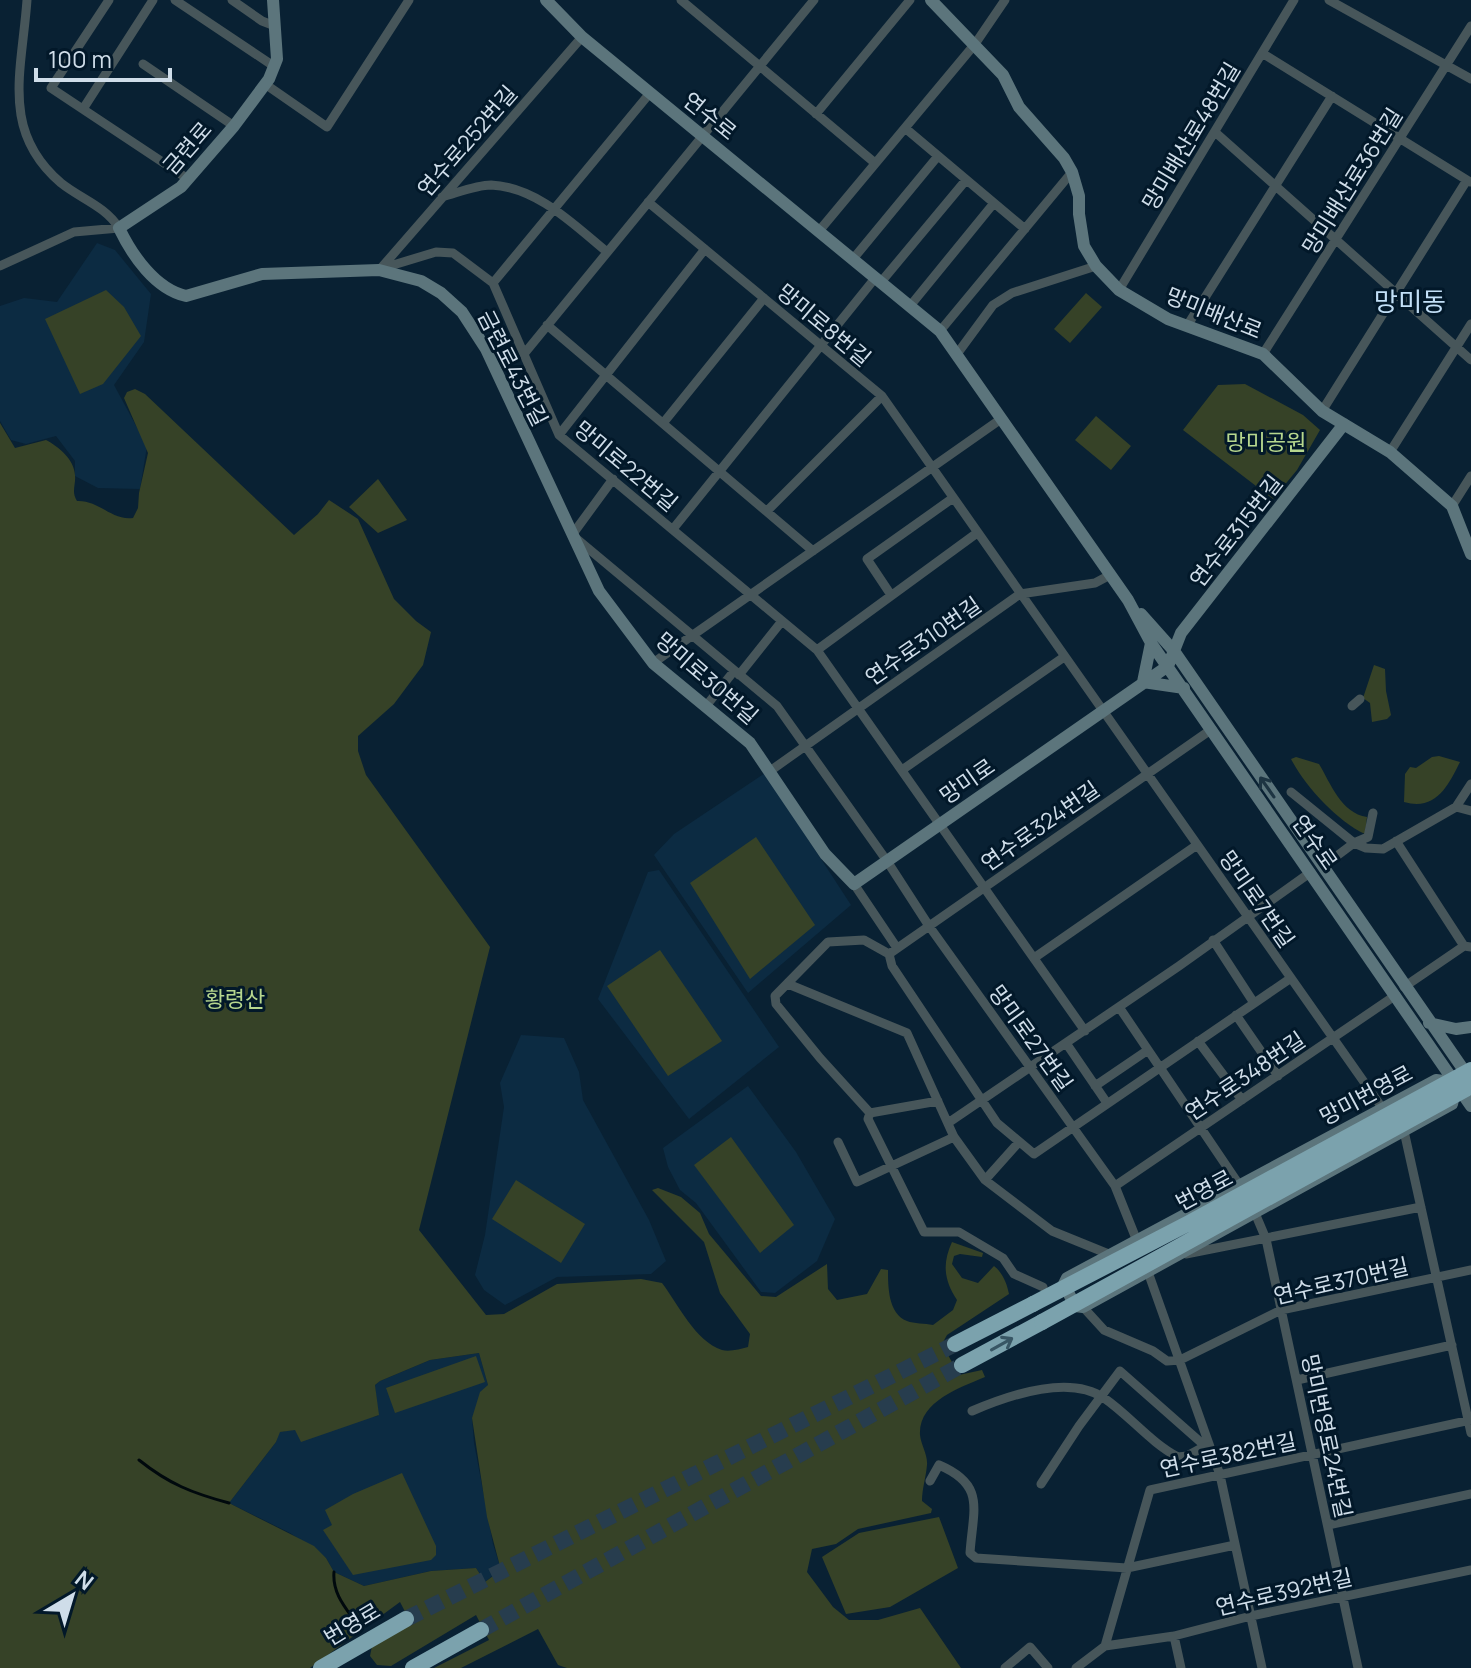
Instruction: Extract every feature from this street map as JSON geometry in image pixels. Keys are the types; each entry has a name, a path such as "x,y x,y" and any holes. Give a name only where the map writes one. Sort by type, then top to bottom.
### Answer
{"highway":[{"name":"번영로","path":"955,1344 1468,1078"},
{"name":"번영로","path":"962,1365 1468,1078"},
{"name":"번영로","path":"321,1668 406,1619"},
{"path":"413,1668 481,1630"}],"street":[{"path":"27,0 17,78 23,137 32,154 57,180 111,215 119,228"},
{"path":"109,0 51,88 188,179"},
{"path":"83,109 153,0"},
{"path":"175,0 275,67 273,0"},
{"path":"232,0 262,21 275,26"},
{"path":"265,84 327,127 409,0"},
{"path":"524,354 814,0"},
{"path":"816,114 910,0"},
{"name":"망미배산로","path":"931,0 1003,75 1019,107 1064,158 1079,196 1084,246 1096,266 1119,290 1168,319 1263,354 1322,411 1390,452 1452,506 1471,554"},
{"path":"819,231 975,44 1005,0"},
{"name":"망미배산로48번길","path":"1119,290 1294,0"},
{"path":"1329,0 1471,79"},
{"name":"연수로","path":"551,2 582,37 940,331 1128,600 1174,651 1400,991 1468,1078"},
{"path":"687,2 759,67 875,163"},
{"name":"망미배산로36번길","path":"1263,354 1471,26"},
{"name":"연수로252번길","path":"379,270 582,37"},
{"path":"1262,53 1469,182 1322,411"},
{"path":"143,64 234,126"},
{"name":"금련로","path":"0,266 74,232 119,228 172,195 234,126 275,67"},
{"path":"493,283 650,93"},
{"path":"1187,326 1332,96"},
{"path":"905,128 1025,229"},
{"path":"1215,132 1471,360"},
{"path":"853,259 938,156"},
{"path":"940,331 1072,172"},
{"path":"673,529 822,346 966,180"},
{"path":"442,197 490,185 524,193 554,209 607,252"},
{"name":"망미로8번길","path":"648,202 882,396 1101,710"},
{"path":"910,306 994,203"},
{"name":"금련로43번길","path":"119,228 129,248 155,278 173,293 186,296 262,274 379,270 421,281 441,293 478,332 572,535"},
{"path":"559,435 705,249"},
{"name":"망미로22번길","path":"379,270 436,252 453,253 493,283 559,435 817,650 1085,1031"},
{"path":"957,354 993,305 1012,293 1096,266"},
{"path":"664,422 764,298"},
{"path":"1390,452 1471,324"},
{"path":"547,325 813,551"},
{"path":"767,511 882,396"},
{"path":"653,663 1001,419"},
{"name":"연수로315번길","path":"1168,666 1181,633 1344,424"},
{"path":"1452,506 1471,476"},
{"path":"572,535 613,479"},
{"path":"891,595 867,559 953,498"},
{"path":"817,650 977,533"},
{"name":"망미로27번길","path":"572,535 777,706 1115,1186 1137,1241"},
{"name":"망미로30번길","path":"572,535 599,591 653,663 750,743 825,854 854,884"},
{"name":"연수로310번길","path":"770,771 1020,594 1095,583 1110,575"},
{"name":"연수로","path":"1128,600 1151,643 1317,870"},
{"path":"706,706 782,621"},
{"path":"1151,643 1143,682 1184,688"},
{"path":"902,770 1064,657"},
{"name":"망미로","path":"854,884 1168,666"},
{"path":"1352,706 1360,699"},
{"name":"망미로7번길","path":"1101,710 1383,1109"},
{"name":"연수로324번길","path":"893,951 1212,729"},
{"path":"1291,792 1354,843 1366,848 1383,849 1456,807 1471,784"},
{"path":"1456,807 1471,811"},
{"path":"948,1123 1354,843 1368,837 1373,813"},
{"path":"1396,841 1468,947 1400,991"},
{"path":"1034,958 1197,845"},
{"path":"854,884 893,951 892,966 981,1101 997,1123 1034,1154 1291,978"},
{"path":"870,1113 776,1004 775,996 828,942 864,940 893,951"},
{"path":"1213,940 1254,1003"},
{"path":"788,984 907,1033 954,1137 985,1180 1052,1231 1111,1255"},
{"name":"연수로","path":"1400,991 1429,1023 1468,1078 1471,1106"},
{"name":"연수로348번길","path":"1115,1186 1400,991"},
{"path":"1119,1007 1240,1186"},
{"path":"1236,1015 1278,1076"},
{"path":"1429,1023 1456,1029 1471,1027"},
{"path":"1198,1041 1242,1100"},
{"path":"1066,1043 1107,1103"},
{"path":"1095,1086 1148,1050"},
{"path":"1083,1307 1452,1104 1468,1078"},
{"name":"망미번영로","path":"1180,1360 1167,1361 1153,1351 1104,1330 1083,1307 1075,1306 1064,1284 1067,1278 1436,1080 1468,1078"},
{"path":"870,1113 938,1101"},
{"path":"870,1113 868,1119 924,1232 959,1232 1003,1258 1014,1274 1043,1287"},
{"path":"1404,1131 1471,1433"},
{"path":"838,1142 857,1182 954,1137"},
{"path":"985,1180 1019,1142"},
{"path":"1178,1255 1421,1207"},
{"name":"망미번영로24번길","path":"1255,1213 1266,1239 1358,1668"},
{"name":"연수로370번길","path":"1180,1360 1281,1310 1471,1270"},
{"path":"1148,1272 1220,1475 1262,1668"},
{"path":"1297,1380 1452,1345"},
{"path":"1041,1484 1120,1371 1207,1445"},
{"path":"972,1411 1009,1394 1052,1388 1079,1390 1102,1396 1178,1457 1187,1456 1207,1445"},
{"name":"연수로382번길","path":"1105,1646 1150,1490 1470,1420"},
{"path":"930,1481 939,1465 960,1474 970,1484 974,1500 970,1553 976,1558 1127,1568 1235,1545"},
{"path":"1328,1525 1471,1494"},
{"name":"연수로392번길","path":"1105,1646 1174,1636 1251,1616 1471,1570"},
{"path":"1174,1636 1181,1668"},
{"path":"1076,1668 1105,1646"},
{"path":"1005,1668 1030,1647 1048,1668"}],"shaded area":[{"path":"97,243 115,250 151,294 144,342 114,385 147,446 140,489 98,488 75,476 75,461 56,436 26,444 11,440 0,421 0,306 24,298 57,302"},
{"path":"765,773 851,905 748,993 654,855 674,834"},
{"path":"659,870 779,1047 689,1119 598,999 648,872"},
{"path":"521,1035 564,1038 579,1072 583,1100 649,1220 666,1261 651,1274 557,1277 505,1305 484,1290 475,1275 485,1235 504,1107 500,1083"},
{"path":"748,1086 796,1152 835,1219 817,1261 775,1293 761,1292 696,1203 680,1190 668,1167 663,1148"},
{"path":"479,1353 488,1385 472,1418 474,1443 493,1544 501,1569 485,1582 476,1568 431,1571 364,1586 334,1572 326,1558 290,1533 229,1503 276,1442 279,1432 378,1416 375,1385 380,1381 430,1360"}],"green space":[{"path":"106,290 124,307 141,336 103,384 80,394 45,319"},
{"path":"1086,293 1102,307 1070,343 1054,329"},
{"name":"망미공원","path":"1245,384 1303,415 1320,430 1297,470 1273,499 1183,430 1218,385"},
{"name":"황령산","path":"135,389 145,394 294,535 329,500 358,519 394,599 431,632 423,665 394,704 358,736 358,751 366,775 490,947 419,1230 486,1315 504,1314 557,1284 641,1279 662,1283 695,1330 712,1345 725,1351 748,1347 750,1334 720,1293 704,1242 652,1190 658,1188 681,1197 700,1213 709,1234 761,1296 776,1297 827,1264 828,1289 837,1300 867,1294 881,1269 888,1270 890,1299 896,1312 907,1321 933,1325 953,1310 957,1300 946,1272 952,1242 983,1253 982,1257 954,1256 952,1264 962,1278 978,1283 994,1266 1002,1275 1009,1294 947,1335 942,1344 959,1375 982,1370 985,1377 942,1398 921,1423 920,1435 927,1461 922,1501 932,1509 931,1513 858,1529 836,1544 812,1549 807,1572 833,1607 849,1620 878,1620 920,1608 961,1668 567,1668 558,1665 538,1629 461,1668 434,1668 489,1640 476,1615 391,1666 377,1665 370,1656 372,1646 411,1623 400,1602 310,1668 0,1668 0,423 15,448 46,440 65,454 74,469 77,501 118,516 133,518 138,508 148,453 124,398 127,392","holes":["479,1353 488,1385 480,1392 472,1418 487,1517 501,1570 485,1582 476,1568 431,1571 364,1586 334,1572 314,1546 229,1503 276,1442 280,1432 295,1430 301,1442 379,1415 375,1385 380,1381 430,1360"]},
{"path":"1096,416 1131,446 1111,470 1075,440"},
{"path":"378,479 407,520 378,533 349,507"},
{"path":"1374,665 1385,669 1391,715 1372,722 1370,703 1363,698"},
{"path":"1439,756 1460,762 1445,788 1425,803 1404,802 1405,774 1410,767 1416,768"},
{"path":"1296,757 1319,764 1344,804 1367,817 1365,834 1333,812 1313,791 1291,759"},
{"path":"756,837 815,925 750,979 690,883"},
{"path":"660,950 722,1041 668,1076 607,986"},
{"path":"731,1137 794,1225 760,1253 694,1165"},
{"path":"516,1180 585,1224 561,1263 492,1219"},
{"path":"476,1356 485,1382 395,1413 386,1388"},
{"path":"402,1473 436,1546 436,1555 431,1560 353,1575 323,1530 332,1525 325,1510"},
{"path":"939,1517 958,1568 890,1607 846,1614 822,1557 859,1533"}],"waterway":[{"path":"139,1460 181,1487 229,1503"},
{"path":"334,1572 338,1596 361,1630"}],"tunnel":[{"path":"406,1619 955,1344"},
{"path":"481,1630 962,1365"}],"district":[{"name":"망미동","path":"1410,301"}]}
